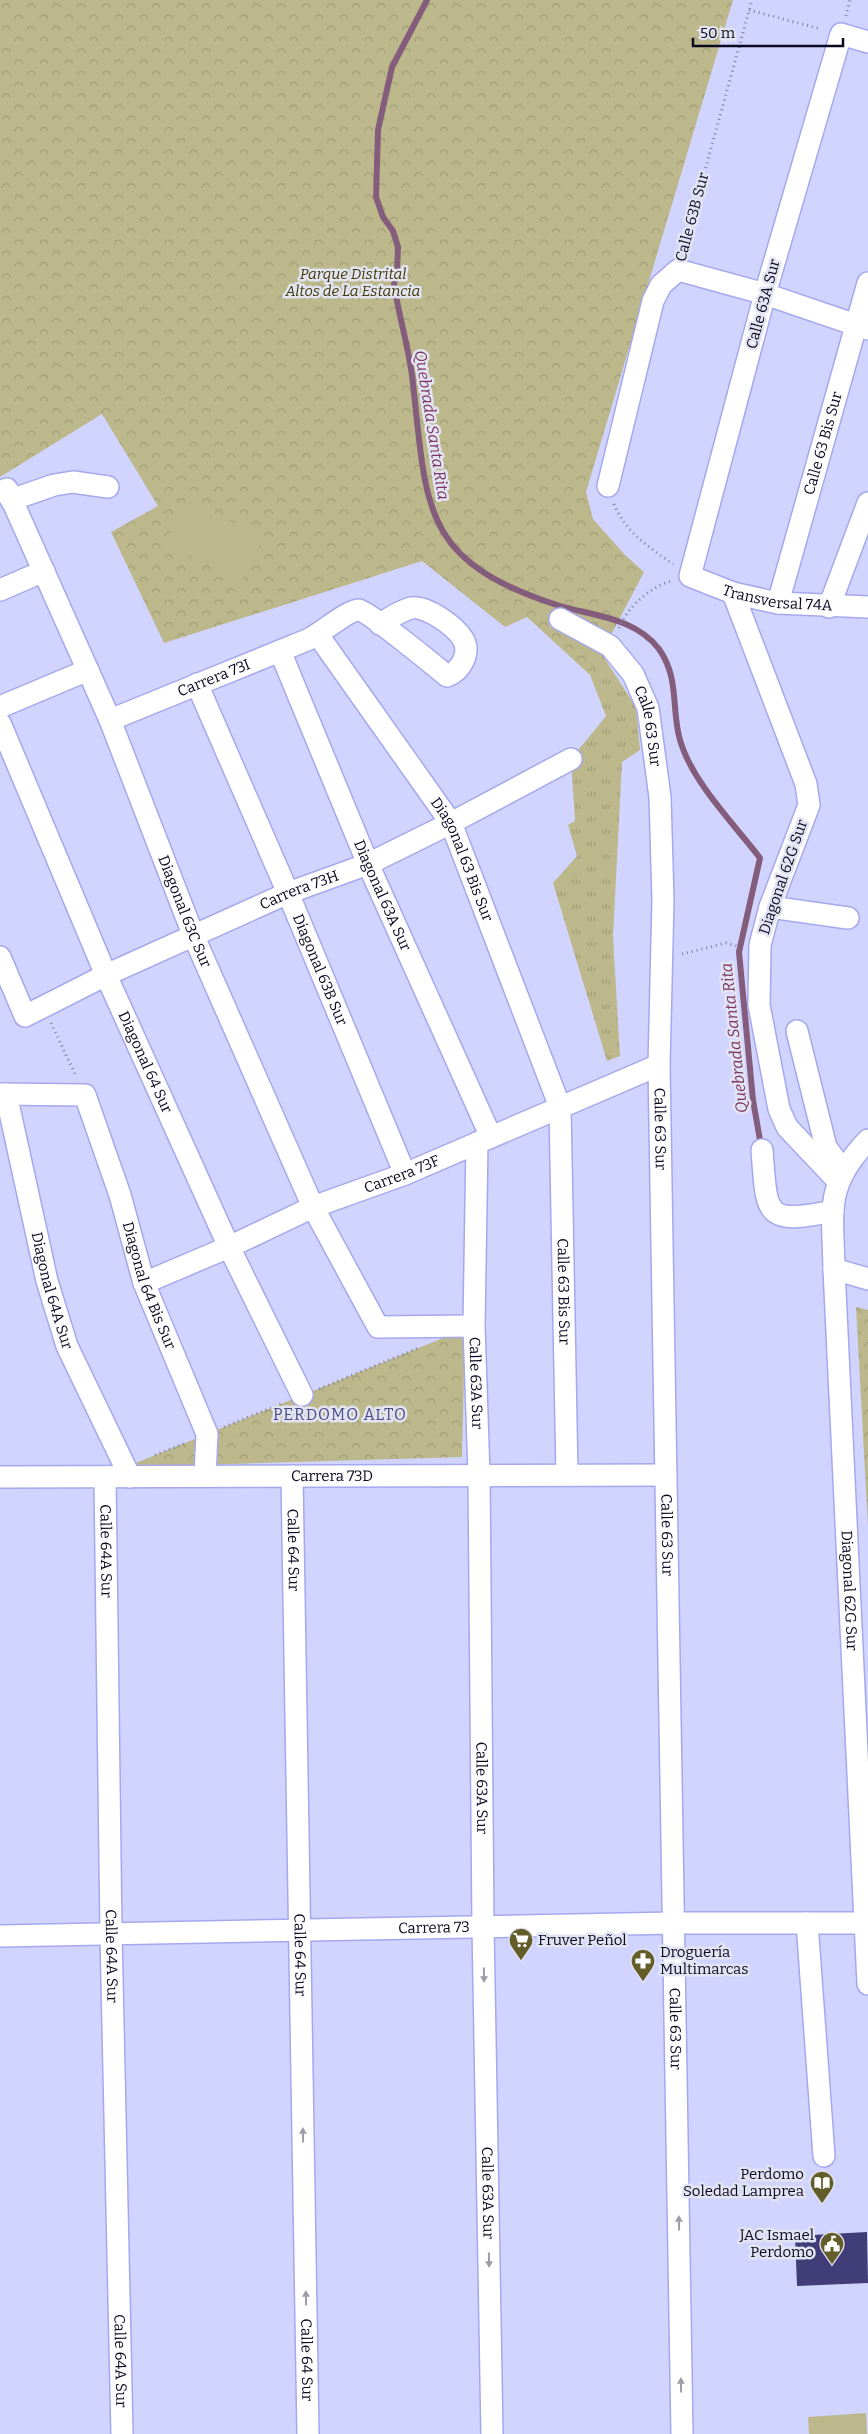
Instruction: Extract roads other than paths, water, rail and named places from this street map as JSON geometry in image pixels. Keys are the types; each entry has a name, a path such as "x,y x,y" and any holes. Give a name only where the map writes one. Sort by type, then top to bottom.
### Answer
{"street":[{"name":"Calle 63A Sur","path":"690,576 765,294 841,34 868,42"},
{"name":"Calle 63B Sur","path":"608,486 654,301 661,285 678,270 765,294"},
{"name":"Calle 63 Bis Sur","path":"778,603 861,327 868,283"},
{"path":"765,294 861,327"},
{"path":"6,494 73,482 108,487"},
{"name":"Diagonal 63C Sur","path":"6,494 44,571 110,720 194,937 314,1207 378,1326 474,1326"},
{"path":"829,607 868,503"},
{"path":"0,590 44,571"},
{"name":"Transversal 74A","path":"690,576 733,593 778,603 829,607 868,607"},
{"name":"Diagonal 62G Sur","path":"733,593 806,784 809,805 770,907 760,945 759,1005 779,1109 787,1127 837,1190 834,1269 868,1984"},
{"name":"Carrera 73I","path":"110,720 318,635 349,612 357,610 365,612 380,624"},
{"name":"Calle 63 Sur","path":"560,619 610,646 633,674 648,708 660,797 663,900 659,1065 682,2434"},
{"name":"Diagonal 63 Bis Sur","path":"318,635 451,824 560,1107"},
{"name":"Diagonal 63A Sur","path":"280,651 484,1140"},
{"path":"0,707 88,670"},
{"name":"Diagonal 63B Sur","path":"197,684 288,892 405,1174"},
{"name":"Diagonal 64 Sur","path":"0,723 106,975 229,1247 302,1396"},
{"name":"Carrera 73H","path":"0,958 34,1012 106,975 194,937 288,892 368,864 451,824 571,759"},
{"path":"770,907 848,918"},
{"path":"797,1031 837,1190"},
{"name":"Carrera 73F","path":"144,1283 229,1247 314,1207 405,1174 659,1065"},
{"name":"Diagonal 64 Bis Sur","path":"3,1094 85,1095 120,1195 144,1283 207,1434 205,1476"},
{"name":"Diagonal 64A Sur","path":"3,1094 47,1281 67,1346 130,1476"},
{"name":"Calle 63 Bis Sur","path":"560,1107 567,1475"},
{"name":"Calle 63A Sur","path":"484,1140 474,1326 479,1476 483,1926 492,2434"},
{"path":"762,1150 766,1198 771,1210 780,1215 794,1217 837,1190 868,1140"},
{"path":"834,1269 868,1279"},
{"name":"Carrera 73D","path":"0,1477 666,1475"},
{"name":"Calle 64 Sur","path":"292,1476 308,2434"},
{"name":"Calle 64A Sur","path":"105,1477 111,1934 122,2434"},
{"name":"Carrera 73","path":"0,1936 674,1923 866,1923"},
{"path":"808,1923 824,2156"}],"waterway":[{"name":"Quebrada Santa Rita","path":"427,0 392,67 378,130 376,197 383,217 393,231 398,247 397,272 394,284 412,372 422,466 429,498 440,525 456,549 480,570 513,588 557,605 612,619 638,630 649,638 666,660 672,683 677,729 686,756 704,787 760,858 739,952 753,1100 761,1146"}],"place":[{"name":"Fruver Peñol","path":"521,1961"},
{"name":"Droguería Multimarcas","path":"643,1982"},
{"name":"Perdomo Soledad Lamprea","path":"822,2204"},
{"name":"JAC Ismael Perdomo","path":"832,2265"}],"district":[{"name":"PERDOMO ALTO","path":"340,1414"}],"park label":[{"name":"Parque Distrital Altos de La Estancia","path":"353,282"}]}
